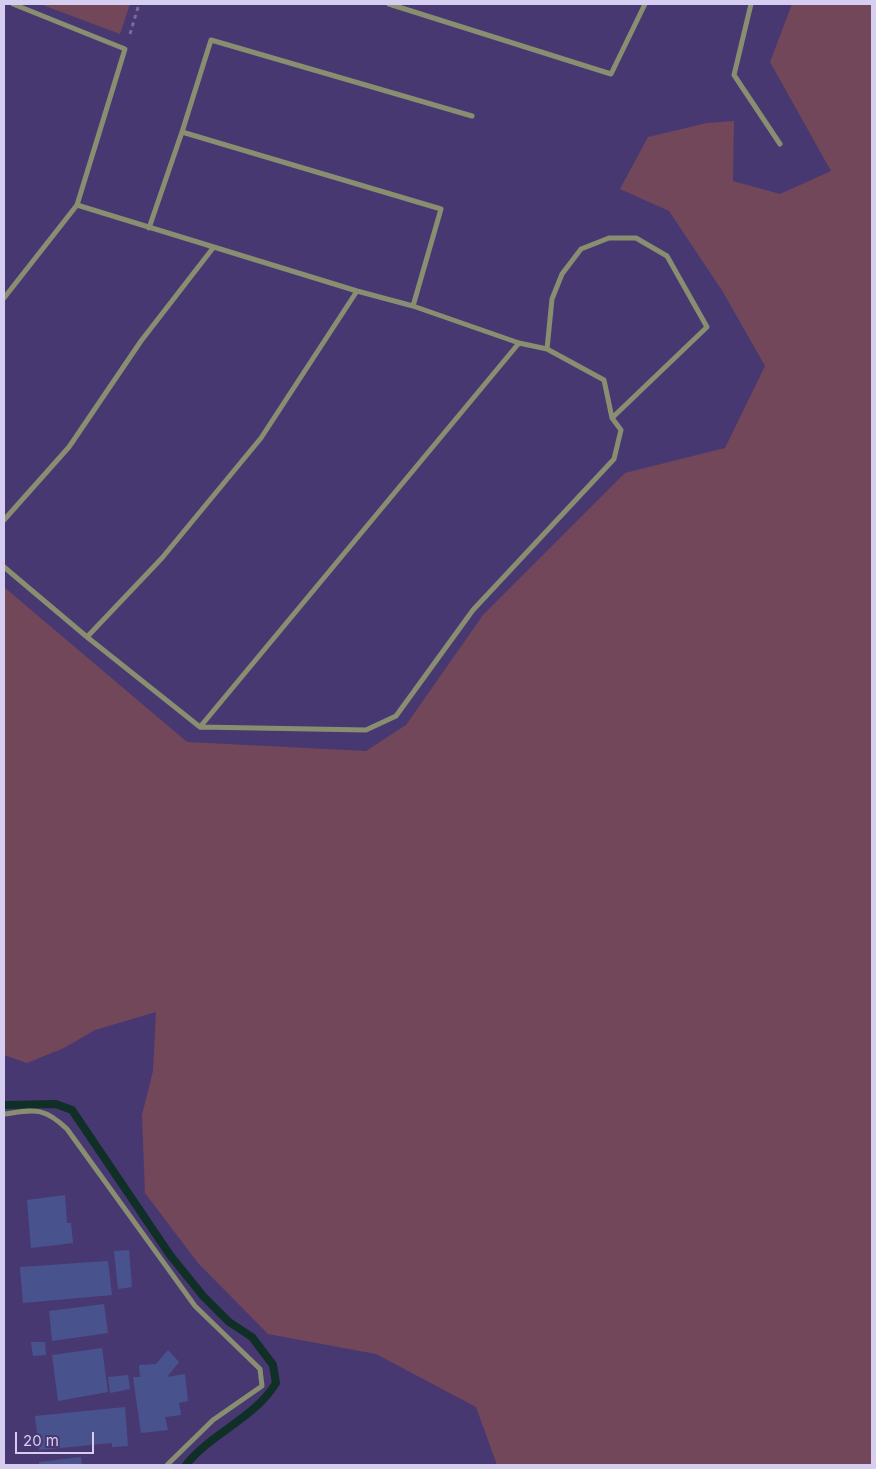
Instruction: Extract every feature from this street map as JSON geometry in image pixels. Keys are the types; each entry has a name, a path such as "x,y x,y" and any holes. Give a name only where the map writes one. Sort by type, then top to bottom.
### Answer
{"street":[{"path":"4,298 77,205 125,49 13,4"},
{"path":"388,4 611,74 645,4"},
{"path":"751,4 734,75 780,144"},
{"path":"149,228 211,40 472,116"},
{"path":"182,132 441,209 413,306"},
{"path":"4,567 87,637 200,727 366,730 396,716 473,610 614,459 621,430 612,418 604,380 547,349 519,343 413,306 357,291 77,205"},
{"path":"547,349 552,299 562,274 581,249 609,238 636,238 667,256 707,327 612,418"},
{"path":"4,520 69,447 142,341 214,248"},
{"path":"87,637 162,558 261,438 357,291"},
{"path":"200,727 519,343"},
{"path":"4,1114 38,1110 56,1119 67,1129 195,1306 260,1369 262,1386 213,1420 167,1465"}],"path":[{"path":"125,49 140,4"}],"shaded area":[{"path":"40,4 130,4 120,34"},
{"path":"792,4 872,4 872,1465 497,1465 476,1407 376,1354 268,1334 198,1263 145,1193 142,1115 153,1071 156,1012 95,1030 64,1048 27,1063 4,1055 4,587 187,742 366,751 406,725 483,615 625,473 725,448 765,366 723,292 669,211 620,189 648,137 707,123 734,121 733,181 780,194 831,171 770,62"}],"building":[{"path":"65,1195 67,1223 71,1223 73,1243 31,1248 27,1200"},
{"path":"129,1250 132,1287 118,1289 114,1251"},
{"path":"108,1261 112,1295 23,1303 20,1267"},
{"path":"104,1304 108,1333 52,1341 49,1311"},
{"path":"31,1342 45,1342 46,1355 33,1356"},
{"path":"102,1348 108,1392 58,1401 52,1355"},
{"path":"168,1350 179,1362 167,1377 185,1374 188,1401 179,1403 181,1415 165,1417 168,1430 141,1433 133,1377 140,1377 139,1365 156,1364"},
{"path":"128,1375 130,1389 110,1393 108,1377"},
{"path":"125,1407 128,1446 112,1447 112,1443 39,1450 35,1416"},
{"path":"81,1457 82,1465 39,1465 39,1462"}],"waterway":[{"path":"4,1105 56,1104 72,1110 170,1255 203,1296 229,1322 252,1337 273,1365 276,1383 267,1396 196,1454 186,1465"}]}
